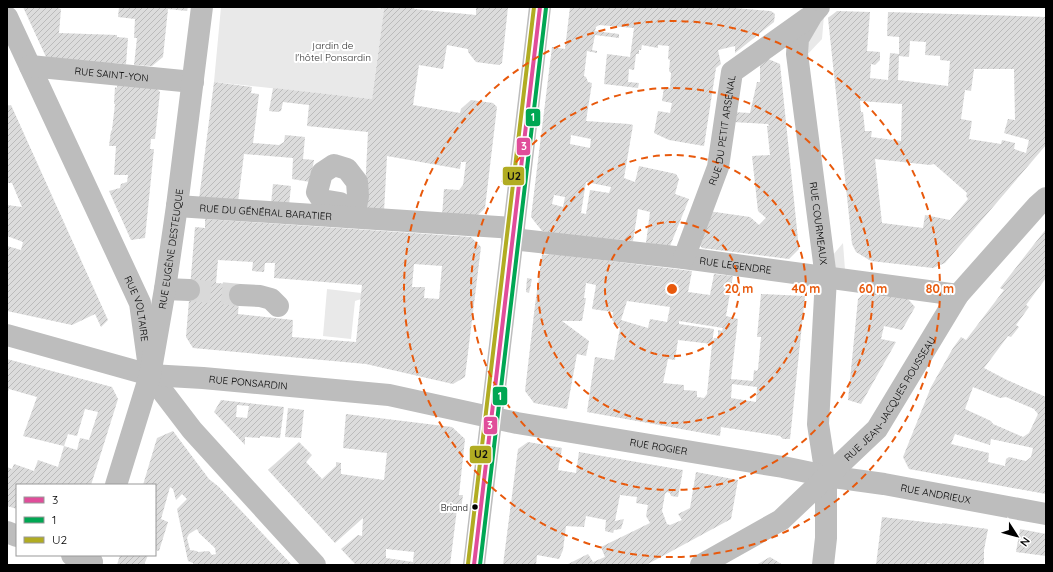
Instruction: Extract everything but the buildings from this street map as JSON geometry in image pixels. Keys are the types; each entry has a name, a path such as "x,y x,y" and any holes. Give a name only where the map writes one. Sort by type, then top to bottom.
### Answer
{"street":[{"name":"RUE EUGÈNE DESTEUQUE","path":"116,484 150,375 165,289 177,206 202,7"},
{"path":"474,565 540,7"},
{"name":"RUE DU PETIT ARSENAL","path":"684,258 718,167 732,72 815,11"},
{"name":"RUE COURMEAUX","path":"815,11 798,39 797,54 826,278 818,424 826,476 826,538 823,565"},
{"name":"RUE VOLTAIRE","path":"7,17 140,303 150,375 192,430 315,565"},
{"name":"RUE SAINT-YON","path":"30,66 193,82"},
{"name":"RUE JEAN-JACQUES ROUSSEAU","path":"700,565 781,520 877,429 958,295 1044,199"},
{"name":"RUE DU GÉNÉRAL BARATIER","path":"177,206 347,210 513,233"},
{"name":"RUE LEGENDRE","path":"513,233 826,278 958,295"},
{"path":"130,282 136,285 151,284 160,278 168,266"},
{"path":"165,289 190,290"},
{"path":"240,295 260,296 271,299 278,306"},
{"name":"RUE PONSARDIN","path":"7,334 150,375 203,378 389,395 492,418"},
{"name":"RUE ROGIER","path":"492,418 783,467 826,476"},
{"name":"RUE ANDRIEUX","path":"826,476 884,484 1046,514"},
{"path":"76,556 93,561"}],"green space":[{"name":"jardin de l'hôtel Ponsardin","path":"221,7 368,7 384,9 372,99 214,82"},
{"path":"824,15 822,39 805,57 806,35"},
{"path":"843,243 845,270 828,269 827,262"},
{"path":"327,289 361,293 361,299 355,301 351,339 323,336"}],"tunnel":[{"path":"189,290 240,295"}],"transit line":[{"name":"U2","path":"468,564 534,7"},
{"name":"3","path":"474,565 540,7"},
{"name":"1","path":"480,565 546,8"}],"place":[{"name":"Briand","path":"475,507"}]}
